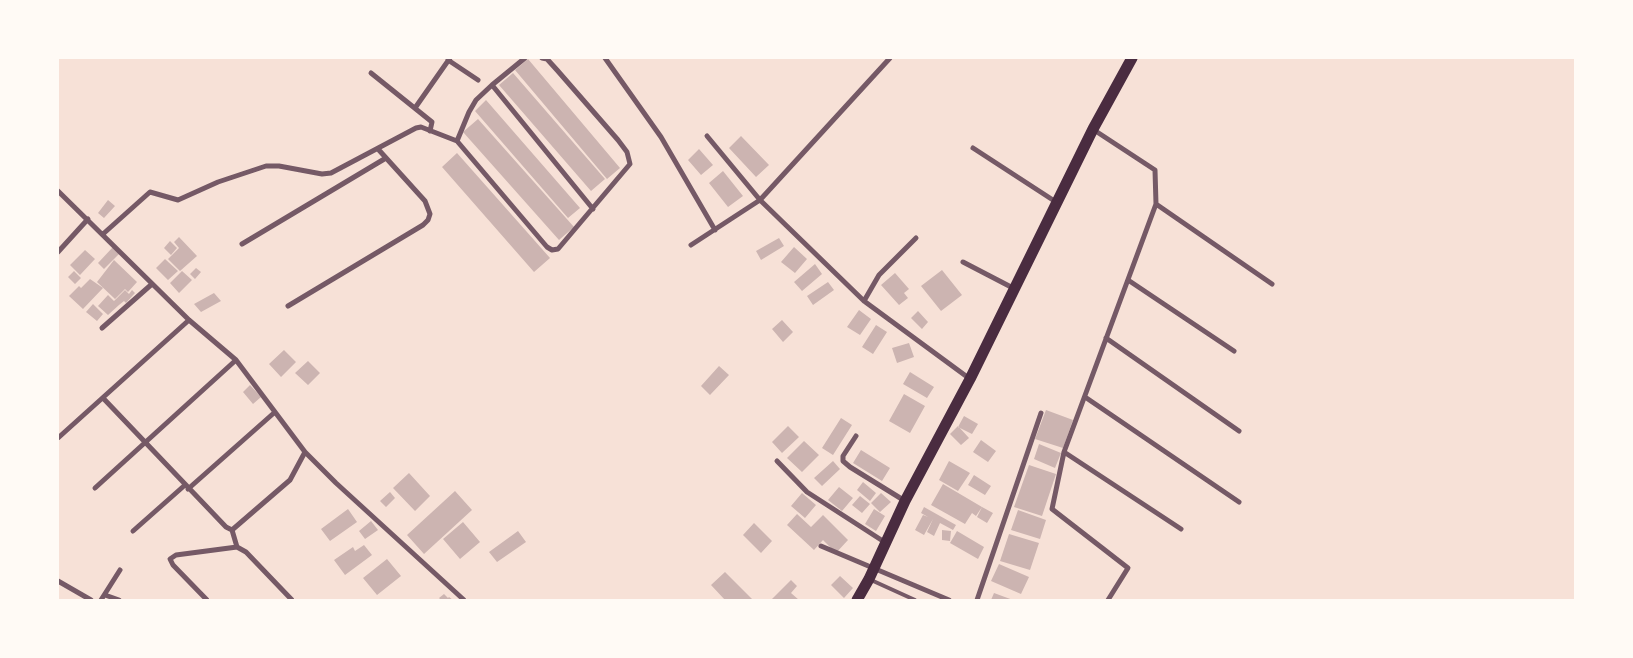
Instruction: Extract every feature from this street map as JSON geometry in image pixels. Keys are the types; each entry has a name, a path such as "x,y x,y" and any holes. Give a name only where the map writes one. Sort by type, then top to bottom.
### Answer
{"main road":[{"path":"857,600 905,502 970,379 1056,202 1132,58"}],"street":[{"path":"456,141 472,106 484,92 525,58"},
{"path":"103,234 150,192 178,200 218,182 266,166 279,166 322,174 331,173 416,128 422,127 456,141 547,247 552,250 558,249 630,164 627,152 612,133 557,70 547,60 542,58"},
{"path":"605,58 661,136 715,230"},
{"path":"691,245 760,200 890,58"},
{"path":"415,108 449,59 478,80"},
{"path":"371,73 432,122 430,131"},
{"path":"492,85 593,209"},
{"path":"1093,130 1155,170 1156,204 1064,452 1052,509 1128,568 1108,600"},
{"path":"707,136 760,200 864,301 970,379"},
{"path":"973,148 1056,202"},
{"path":"288,306 423,226 428,220 430,214 425,201 378,149"},
{"path":"242,244 386,158"},
{"path":"58,190 152,284 236,360 305,452 336,483 464,600"},
{"path":"1156,204 1272,284"},
{"path":"58,252 88,219"},
{"path":"864,301 879,275 916,238"},
{"path":"963,262 1014,289"},
{"path":"1128,280 1234,351"},
{"path":"102,328 152,284"},
{"path":"58,438 190,320"},
{"path":"1106,338 1240,431"},
{"path":"95,488 236,360"},
{"path":"1084,397 1239,502"},
{"path":"103,398 186,487 226,527 232,530 238,547 246,552 292,600"},
{"path":"133,531 274,412"},
{"path":"977,600 1041,413"},
{"path":"856,436 843,456 843,461 905,502"},
{"path":"232,530 290,480 305,452"},
{"path":"1064,452 1181,529"},
{"path":"777,461 807,492 886,543"},
{"path":"821,546 871,574 949,600"},
{"path":"206,600 173,565 170,559 176,555 238,547"},
{"path":"119,600 103,598 120,570"},
{"path":"58,581 91,600"}],"lane":[{"path":"871,574 915,600"}],"building":[{"path":"528,59 620,168 607,179 515,70"},
{"path":"513,73 605,179 591,191 499,85"},
{"path":"486,100 580,208 568,218 475,111"},
{"path":"478,119 574,227 559,240 463,132"},
{"path":"741,136 769,165 756,177 729,148"},
{"path":"699,149 713,165 701,175 688,160"},
{"path":"457,153 550,258 534,272 442,167"},
{"path":"723,171 743,196 728,207 709,183"},
{"path":"108,200 115,206 104,218 98,213"},
{"path":"179,237 197,256 180,271 168,259 179,248 174,242"},
{"path":"779,238 784,246 761,260 756,251"},
{"path":"170,241 177,248 171,255 164,248"},
{"path":"113,247 120,253 104,269 98,263"},
{"path":"794,247 807,259 795,273 781,262"},
{"path":"85,250 95,259 80,275 70,265"},
{"path":"165,259 178,271 168,280 156,268"},
{"path":"114,260 137,282 128,292 125,289 115,299 97,282"},
{"path":"815,264 822,274 802,291 794,282"},
{"path":"196,268 201,272 195,279 190,274"},
{"path":"942,270 962,295 941,311 921,286"},
{"path":"74,271 81,278 75,284 68,277"},
{"path":"182,271 192,280 179,293 170,283"},
{"path":"895,273 909,289 904,293 908,298 899,305 881,285"},
{"path":"90,279 103,288 83,309 69,296"},
{"path":"828,282 834,290 813,305 807,296"},
{"path":"125,290 129,294 132,290 135,293 126,303 124,301 108,315 98,306 108,295 114,301"},
{"path":"214,293 221,301 201,312 194,304"},
{"path":"93,304 103,314 97,321 86,312"},
{"path":"859,310 871,319 860,335 847,327"},
{"path":"918,311 928,322 922,329 911,318"},
{"path":"782,320 793,332 783,342 772,329"},
{"path":"876,325 887,332 873,354 862,347"},
{"path":"909,343 914,357 897,363 892,348"},
{"path":"284,350 296,362 281,377 269,364"},
{"path":"308,361 320,373 308,385 295,373"},
{"path":"719,366 729,375 710,395 701,386"},
{"path":"910,372 934,387 927,398 903,384"},
{"path":"250,385 261,397 253,404 243,392"},
{"path":"904,394 925,406 910,433 889,421"},
{"path":"1046,410 1073,420 1063,448 1035,439"},
{"path":"964,416 978,424 972,434 958,427"},
{"path":"841,418 852,425 833,455 822,448"},
{"path":"788,426 799,437 782,453 772,442"},
{"path":"958,426 969,438 961,445 950,434"},
{"path":"981,440 996,451 988,462 973,452"},
{"path":"804,441 819,455 802,472 787,458"},
{"path":"1039,444 1061,453 1055,468 1034,459"},
{"path":"861,450 890,468 882,481 853,463"},
{"path":"833,461 840,469 822,486 814,478"},
{"path":"949,461 970,473 958,491 939,480"},
{"path":"1029,465 1056,474 1042,516 1014,507"},
{"path":"409,473 430,496 415,511 393,488"},
{"path":"974,475 991,486 985,495 968,485"},
{"path":"863,482 876,493 870,501 857,490"},
{"path":"943,484 982,507 976,516 972,513 965,524 931,505"},
{"path":"839,487 853,498 842,511 828,500"},
{"path":"455,491 472,510 424,554 407,535"},
{"path":"390,492 395,498 386,507 380,501"},
{"path":"802,493 816,505 805,518 791,506"},
{"path":"881,493 891,502 880,512 871,503"},
{"path":"860,496 870,504 862,513 852,505"},
{"path":"924,507 956,525 953,530 940,523 934,536 927,532 933,519 924,535 915,530 923,515 928,517 921,513"},
{"path":"982,507 993,513 987,523 977,517"},
{"path":"348,509 357,522 330,541 321,529"},
{"path":"874,509 885,516 876,531 865,524"},
{"path":"1018,510 1046,520 1040,539 1011,530"},
{"path":"797,514 811,527 823,515 848,540 836,553 823,540 814,550 787,525"},
{"path":"371,521 378,530 365,539 359,531"},
{"path":"463,522 480,542 460,559 443,539"},
{"path":"754,523 772,541 761,553 743,535"},
{"path":"942,530 951,531 950,541 942,540"},
{"path":"518,531 526,542 497,562 489,552"},
{"path":"957,531 984,547 978,559 950,543"},
{"path":"1009,534 1039,543 1030,570 1000,561"},
{"path":"364,545 372,555 345,575 334,560 353,547 355,551"},
{"path":"387,559 401,576 377,595 363,578"},
{"path":"999,564 1029,577 1021,594 991,581"},
{"path":"725,572 753,600 725,600 711,585"},
{"path":"840,576 853,588 844,598 831,585"},
{"path":"791,580 797,586 791,593 799,600 771,600"},
{"path":"994,593 1013,600 991,600"},
{"path":"444,594 453,600 441,600 439,598"}]}
